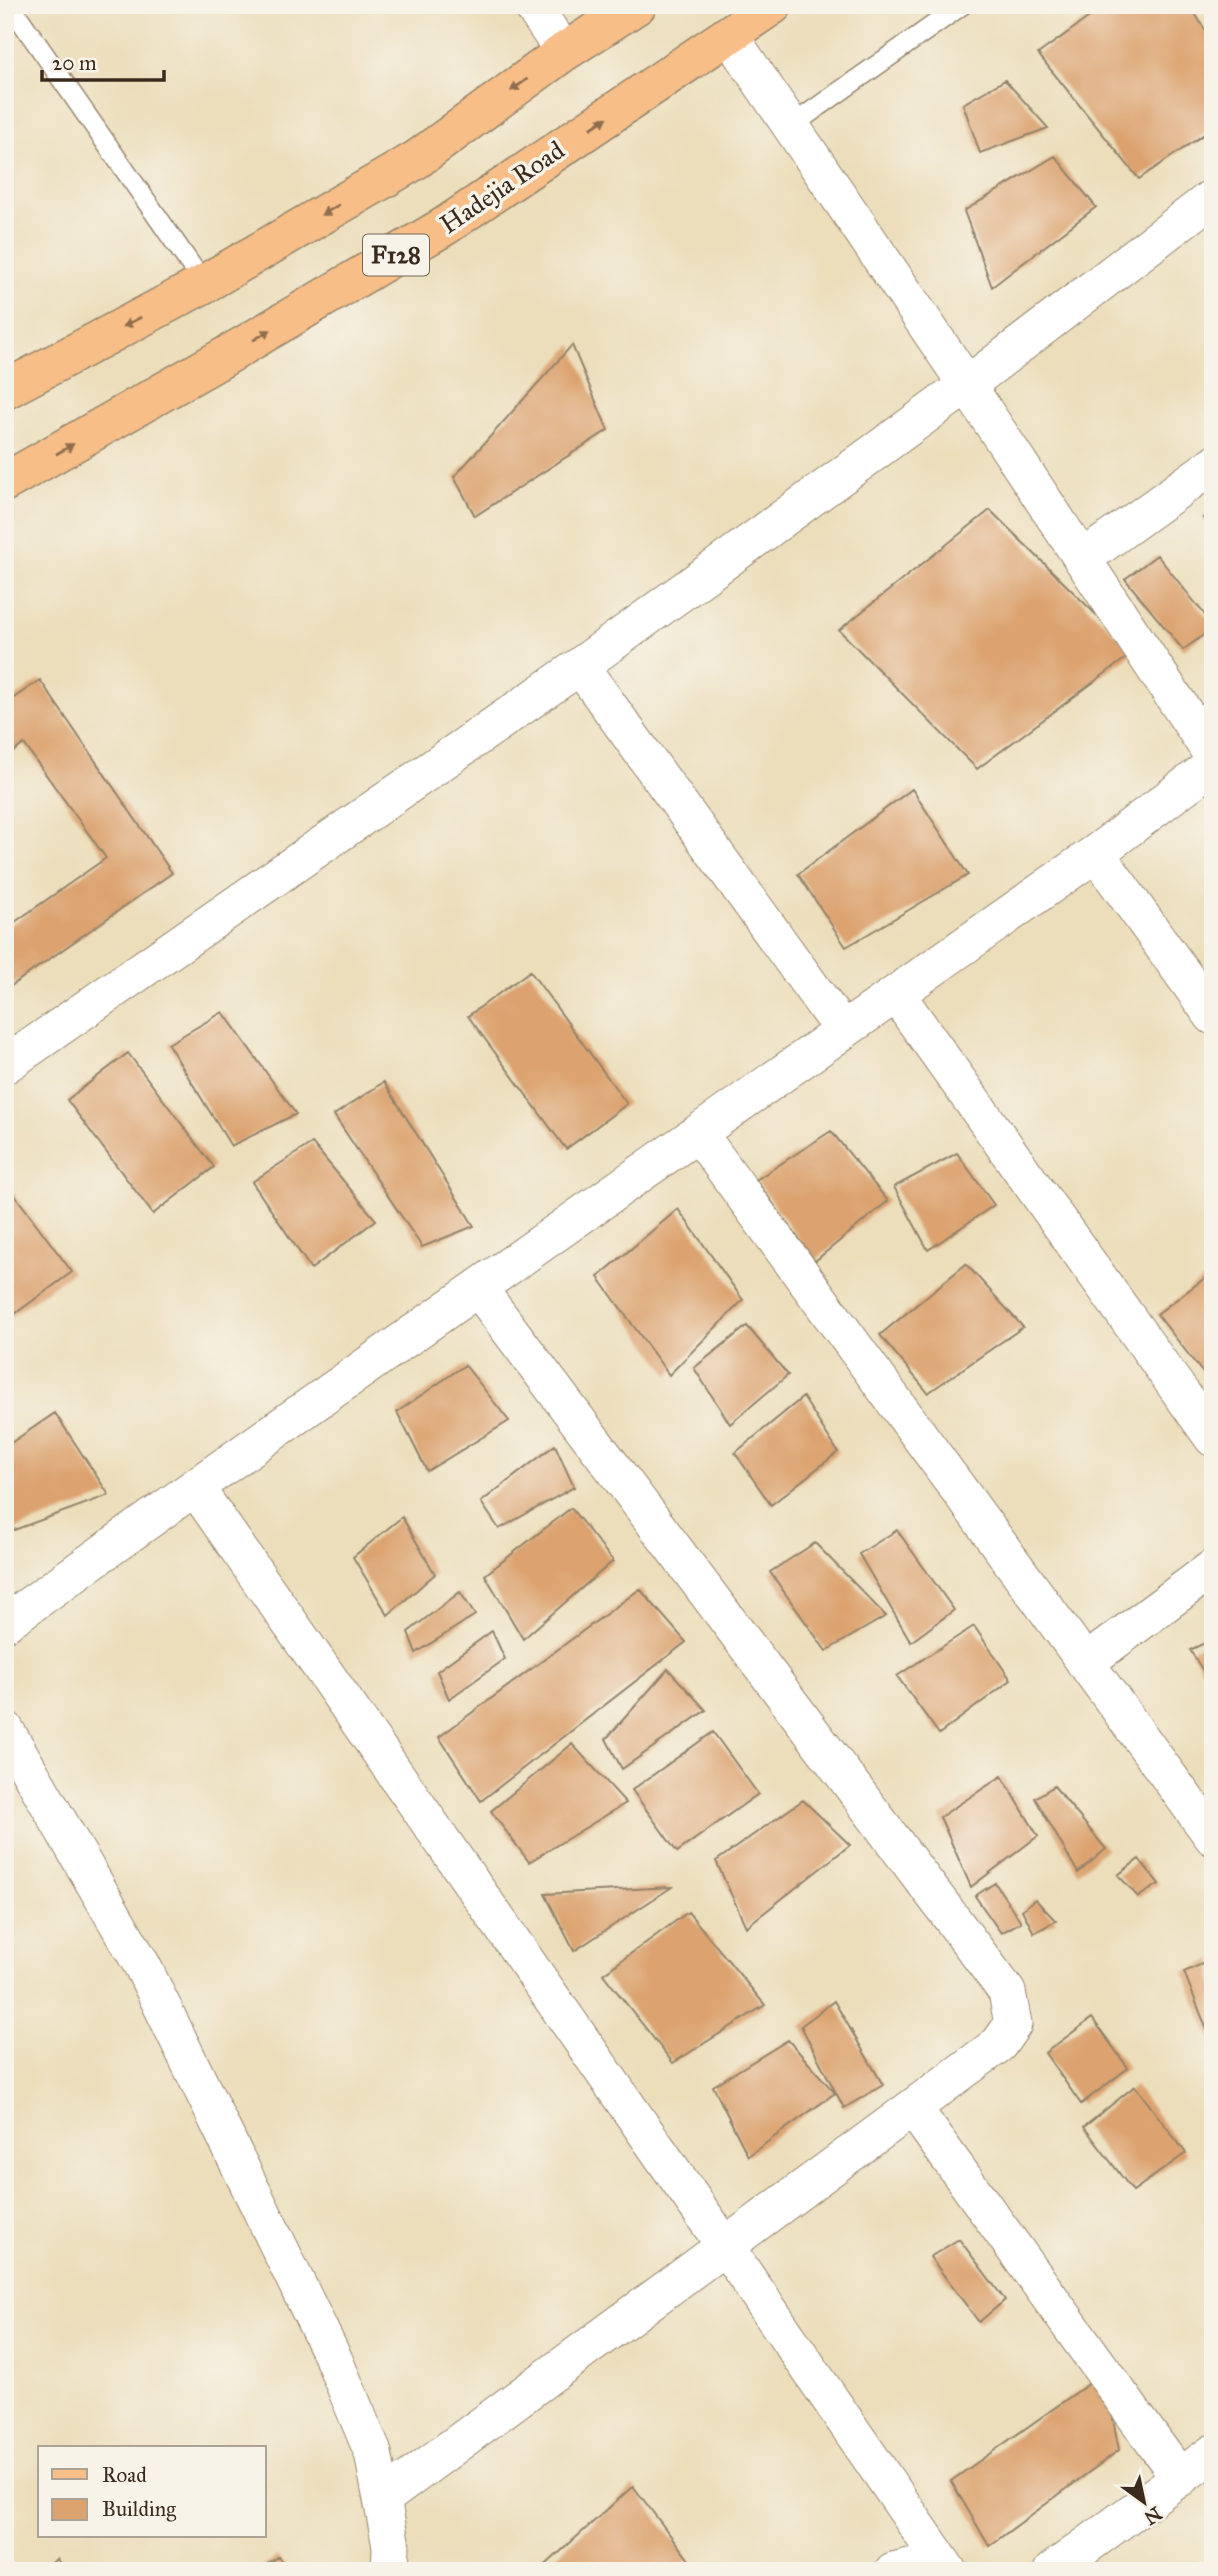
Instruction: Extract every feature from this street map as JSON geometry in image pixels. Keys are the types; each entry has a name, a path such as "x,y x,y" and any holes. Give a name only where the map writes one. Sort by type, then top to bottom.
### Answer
{"main road":[{"name":"F128","path":"5,390 204,284 416,160 564,52 637,5"},
{"name":"Hadejia Road","path":"5,482 219,360 445,226 773,5"}],"street":[{"path":"532,5 564,52"},
{"path":"729,35 967,385 1213,756"},
{"path":"5,1065 580,666 967,385 1213,197"},
{"path":"1082,559 1213,465"},
{"path":"580,666 843,1031"},
{"path":"5,1623 1096,853 1213,765"},
{"path":"1096,853 1213,1016"},
{"path":"897,994 1213,1438"},
{"path":"698,1133 1213,1838"},
{"path":"382,2499 999,2044 1013,2024 1007,1992 478,1288"},
{"path":"195,1487 725,2246 944,2565 893,2571"},
{"path":"1085,1663 1213,1568"},
{"path":"5,1729 143,1967 334,2360 373,2453 391,2546 390,2571"},
{"path":"913,2108 1180,2478"},
{"path":"1052,2571 1213,2453"}],"lane":[{"path":"10,5 204,284"},
{"path":"791,125 962,5"}],"building":[{"path":"1106,5 1190,5 1213,43 1213,128 1139,179 1038,54"},
{"path":"1005,80 1048,128 980,153 963,104"},
{"path":"1055,156 1096,207 992,287 964,211"},
{"path":"572,345 608,430 475,516 454,477"},
{"path":"990,510 1134,652 977,769 839,630"},
{"path":"1213,511 1213,530 1203,518"},
{"path":"1157,555 1213,625 1213,628 1183,650 1125,579"},
{"path":"40,680 172,873 5,990 5,929 106,858 24,744 5,758 5,704"},
{"path":"912,789 968,875 846,947 798,874"},
{"path":"530,971 627,1104 566,1149 468,1016"},
{"path":"223,1012 296,1114 231,1146 168,1044"},
{"path":"128,1053 214,1167 153,1214 67,1100"},
{"path":"384,1082 474,1226 422,1247 334,1115"},
{"path":"831,1131 888,1201 815,1261 756,1180"},
{"path":"312,1143 376,1220 311,1269 252,1182"},
{"path":"957,1153 994,1205 928,1250 894,1187"},
{"path":"5,1182 72,1272 5,1321"},
{"path":"678,1209 743,1300 669,1375 598,1277"},
{"path":"966,1264 1023,1327 928,1393 880,1335"},
{"path":"1213,1272 1213,1372 1206,1377 1157,1314"},
{"path":"747,1326 788,1375 730,1424 694,1368"},
{"path":"465,1365 509,1421 427,1471 397,1412"},
{"path":"803,1397 838,1452 771,1505 735,1453"},
{"path":"55,1413 109,1495 14,1530 5,1518 5,1447"},
{"path":"555,1445 574,1487 499,1529 481,1502"},
{"path":"571,1508 613,1561 523,1639 485,1575"},
{"path":"402,1517 435,1574 388,1615 353,1557"},
{"path":"897,1530 954,1610 911,1642 859,1554"},
{"path":"815,1543 886,1616 826,1651 770,1572"},
{"path":"640,1589 686,1642 481,1801 439,1737"},
{"path":"460,1592 475,1615 416,1653 408,1632"},
{"path":"974,1626 1011,1680 939,1734 897,1676"},
{"path":"492,1631 505,1659 449,1699 437,1671"},
{"path":"1213,1639 1213,1687 1190,1650"},
{"path":"668,1669 706,1710 622,1769 606,1739"},
{"path":"713,1732 758,1794 677,1852 632,1790"},
{"path":"572,1744 626,1803 529,1862 491,1811"},
{"path":"1002,1776 1038,1836 971,1887 940,1817"},
{"path":"1054,1786 1106,1849 1078,1873 1035,1798"},
{"path":"803,1800 850,1845 746,1927 716,1861"},
{"path":"1139,1859 1159,1884 1138,1897 1118,1875"},
{"path":"995,1883 1021,1922 1001,1933 975,1896"},
{"path":"672,1887 574,1951 545,1894"},
{"path":"1035,1899 1056,1921 1034,1933 1022,1910"},
{"path":"688,1912 765,2005 673,2063 603,1974"},
{"path":"1213,1959 1213,2045 1184,1972"},
{"path":"834,2001 883,2085 844,2108 801,2026"},
{"path":"1092,2018 1128,2068 1081,2104 1045,2053"},
{"path":"788,2040 835,2093 748,2156 713,2086"},
{"path":"1135,2086 1186,2153 1133,2191 1084,2127"},
{"path":"959,2239 1005,2300 979,2322 930,2257"},
{"path":"1104,2373 1119,2450 989,2546 951,2481"},
{"path":"633,2486 689,2560 672,2571 539,2571"},
{"path":"278,2557 291,2571 257,2571"},
{"path":"57,2559 66,2571 41,2571"}]}
